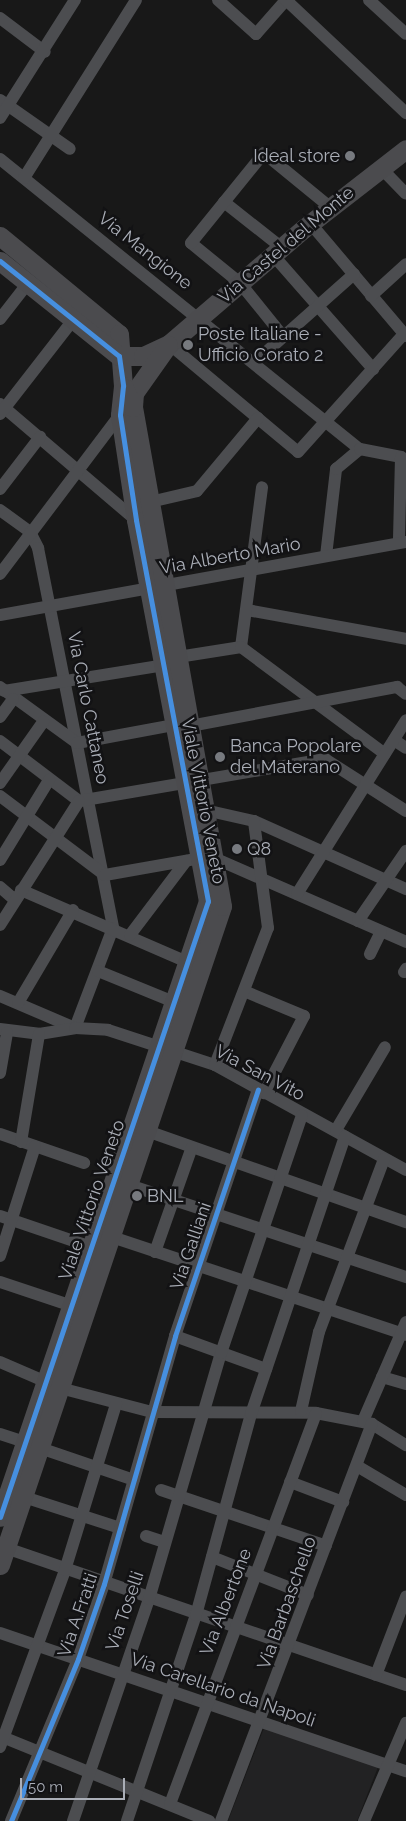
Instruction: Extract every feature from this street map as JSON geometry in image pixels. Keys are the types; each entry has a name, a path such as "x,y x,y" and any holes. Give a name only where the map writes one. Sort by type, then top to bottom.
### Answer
{"main road":[{"name":"Via Castel del Monte","path":"128,400 169,344 277,251 406,149"},
{"name":"Viale Vittorio Veneto","path":"0,236 119,334 119,356 150,502 156,587"},
{"path":"0,261 119,356"},
{"name":"Via Castel del Monte","path":"119,356 143,356 169,344"},
{"name":"Viale Vittorio Veneto","path":"53,1385 112,1237 147,1131 166,1051 174,1002 208,901 200,859 192,780 171,661 156,587 136,520 128,400"},
{"name":"Viale Vittorio Veneto","path":"53,1385 72,1306 91,1247 222,906 200,859 205,810 192,780"},
{"path":"0,1517 33,1445 53,1385"},
{"path":"3,1557 11,1493"}],"street":[{"path":"0,118 4,103 45,52 75,0"},
{"path":"24,178 136,0"},
{"path":"218,0 256,34 286,0 406,114"},
{"path":"369,0 406,34"},
{"path":"0,18 45,52"},
{"path":"4,103 70,148"},
{"path":"282,335 240,283 191,243 264,153 331,208"},
{"name":"Via Mangione","path":"0,159 256,361 360,449"},
{"path":"380,168 406,194"},
{"path":"224,202 277,251 318,305 373,370"},
{"path":"169,344 298,452 405,335 311,224"},
{"path":"371,296 406,264"},
{"path":"256,361 282,335 354,274"},
{"path":"0,319 28,283"},
{"path":"74,319 2,408 81,470 136,520"},
{"name":"Via Castel del Monte","path":"0,574 30,532 81,470 128,400"},
{"path":"150,502 197,491 258,418"},
{"path":"0,489 40,437"},
{"path":"326,556 336,469 360,449 404,456 402,542"},
{"path":"241,646 262,487"},
{"path":"0,510 30,532"},
{"name":"Via Carlo Cattaneo","path":"30,532 38,548 66,680 84,799 105,875 113,928"},
{"name":"Via Alberto Mario","path":"0,614 50,608 402,542"},
{"path":"247,610 406,639"},
{"path":"6,692 241,646 386,754"},
{"path":"6,692 43,722 77,743 318,704 397,687 406,694"},
{"path":"0,717 6,692"},
{"path":"297,894 406,720"},
{"path":"0,783 43,722"},
{"path":"394,740 406,748"},
{"path":"0,741 49,780 84,799 326,759 406,810"},
{"path":"0,860 49,780"},
{"path":"0,796 91,868 105,875 200,859 262,879 406,942"},
{"path":"0,925 18,895 84,799"},
{"path":"205,810 254,821 406,888"},
{"path":"215,1065 268,928 254,821"},
{"path":"358,921 406,851"},
{"path":"130,935 200,859"},
{"path":"0,887 18,895 73,910 187,962"},
{"path":"18,1004 73,910"},
{"path":"0,996 75,1028 113,928"},
{"path":"370,954 381,931"},
{"path":"98,971 174,1002"},
{"name":"Via Galliani","path":"152,1412 198,1267 261,1091 304,1016 244,991"},
{"name":"Via San Vito","path":"4,1031 39,1034 75,1028 108,1030 166,1051 215,1065 302,1115 340,1133 384,1159 405,1167"},
{"path":"0,1073 4,1031"},
{"path":"21,1142 39,1034"},
{"path":"127,1821 196,1615 251,1414 325,1193 340,1133 385,1047"},
{"name":"Via Toselli","path":"73,1821 121,1674 149,1599 221,1352 247,1283 302,1115"},
{"path":"147,1131 406,1222"},
{"path":"0,1134 84,1163"},
{"path":"0,1256 5,1218 35,1146"},
{"path":"156,1252 192,1147"},
{"path":"301,1411 329,1310 384,1159"},
{"path":"130,1184 307,1246 406,1277"},
{"path":"5,1218 91,1247"},
{"path":"112,1237 404,1334"},
{"path":"0,1282 72,1306"},
{"name":"Via Barbaschello","path":"221,1821 290,1647 308,1594 357,1466 382,1377 404,1334 406,1322"},
{"path":"175,1336 266,1369"},
{"path":"0,1362 53,1385 116,1404 152,1412 203,1410 251,1414 316,1412 368,1423 406,1445"},
{"path":"382,1377 406,1384"},
{"path":"116,1404 98,1468 39,1646 1,1740 137,1790 209,1821"},
{"name":"Via A.Fratti","path":"11,1821 78,1659 104,1584 152,1412"},
{"name":"Via Albertone","path":"174,1821 174,1806 207,1703 316,1412"},
{"path":"0,1434 134,1480"},
{"path":"357,1466 406,1495"},
{"path":"290,1482 343,1502"},
{"path":"161,1490 326,1546"},
{"path":"11,1493 120,1528"},
{"path":"146,1536 165,1542"},
{"path":"3,1557 65,1570 406,1685"},
{"path":"212,1557 308,1594"},
{"path":"376,1675 406,1597"},
{"name":"Via Carellario da Napoli","path":"0,1633 171,1692 391,1764 406,1771"},
{"path":"365,1821 391,1764 406,1723"}],"shaded area":[{"path":"264,1728 378,1767 357,1821 228,1821"}],"cycle path":[{"path":"0,261 119,356 123,386 120,415 136,520 208,901 0,1517"},
{"path":"11,1821 78,1659 104,1584 175,1336 258,1090"}],"place":[{"name":"Ideal store","path":"350,156"},
{"name":"Poste Italiane - Ufficio Corato 2","path":"188,345"},
{"name":"Banca Popolare del Materano","path":"220,757"},
{"name":"Q8","path":"237,849"},
{"name":"BNL","path":"137,1196"}]}
